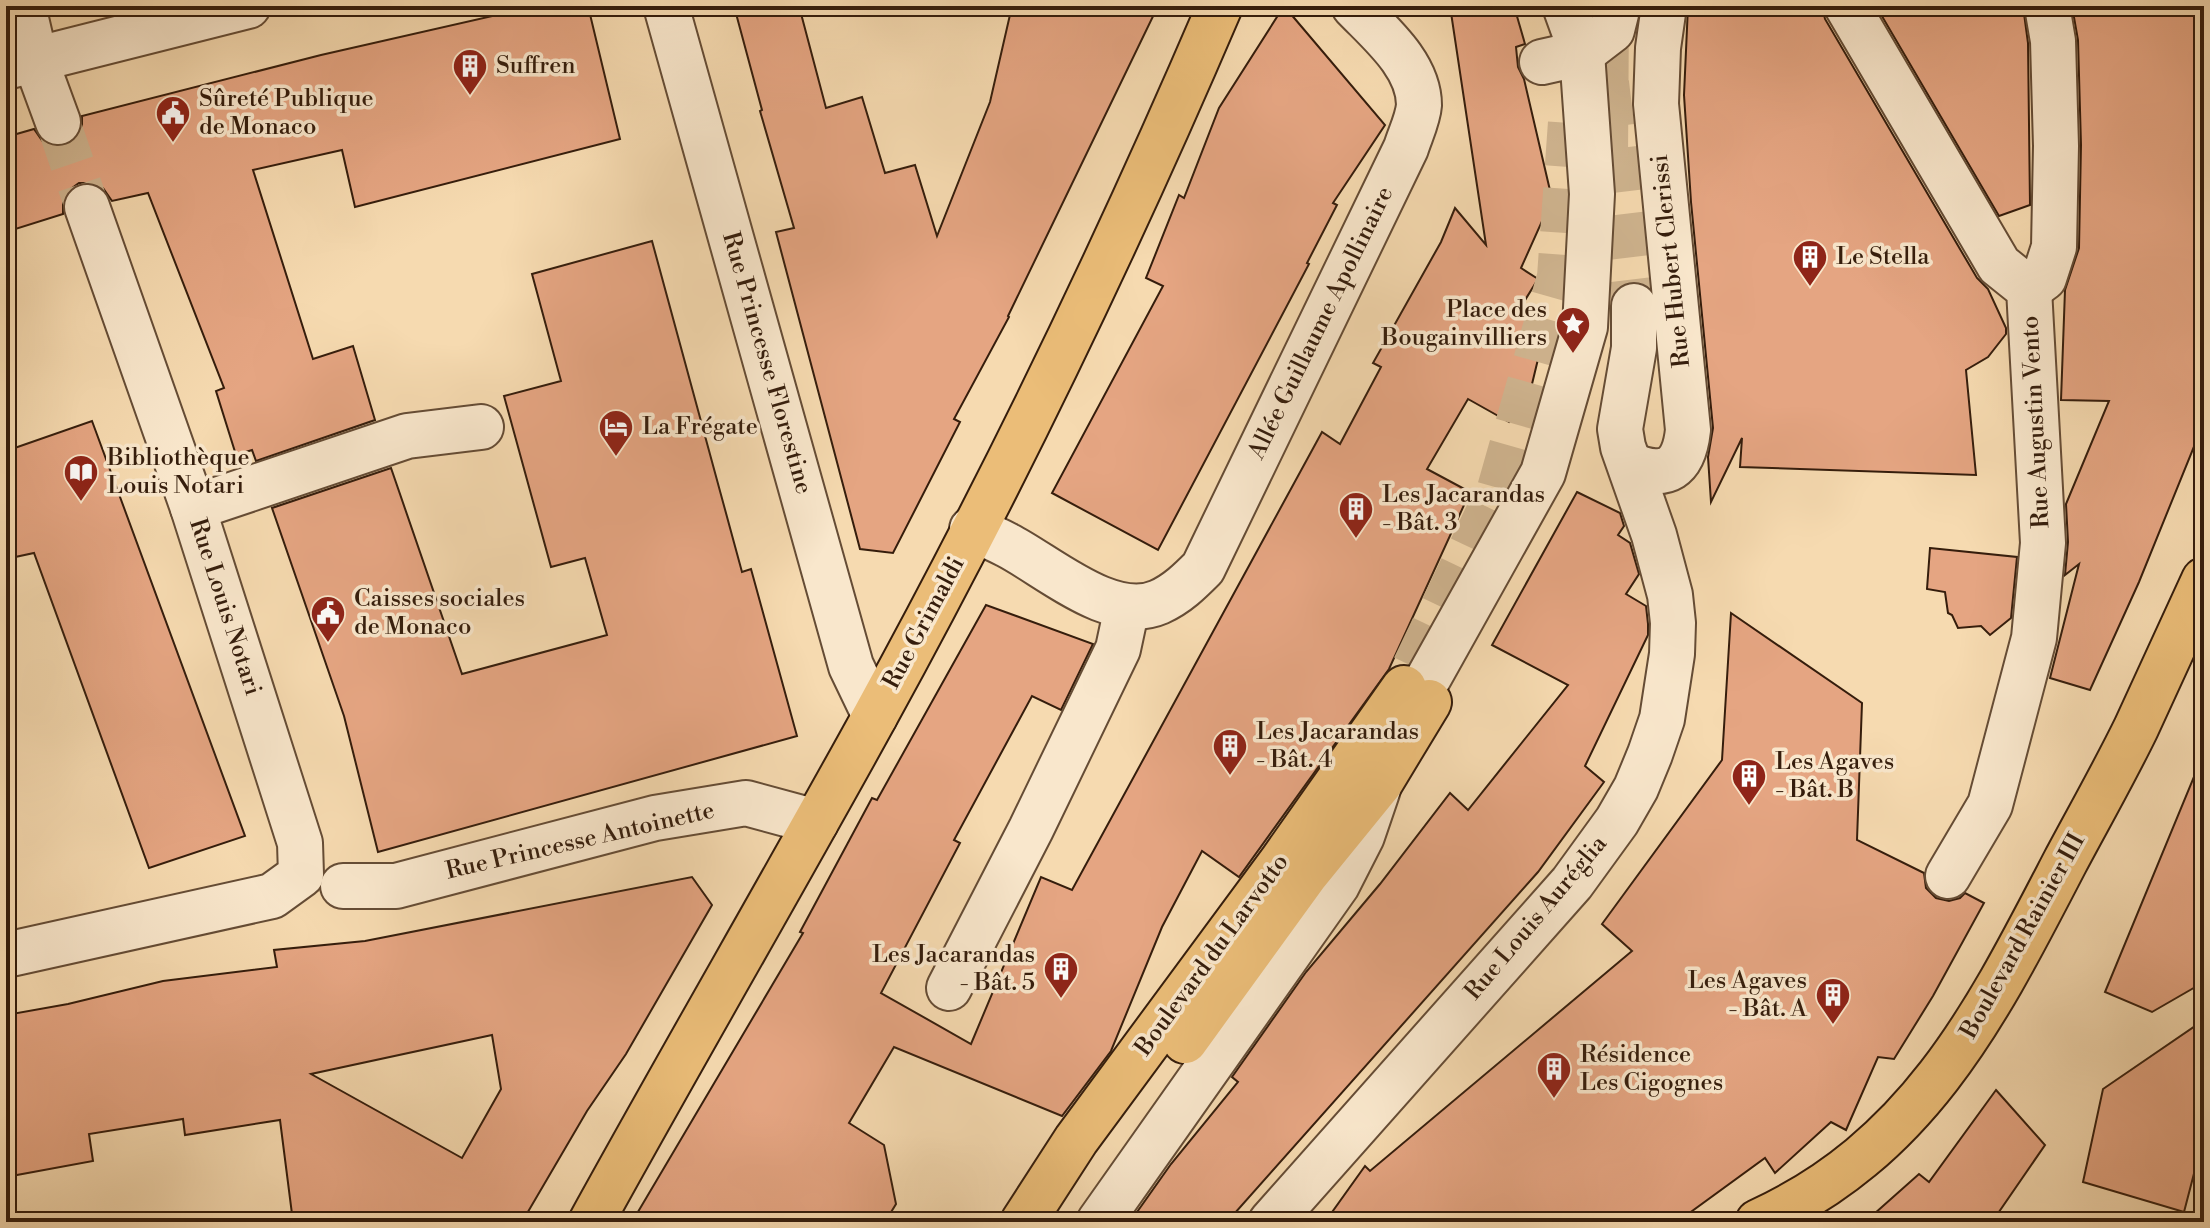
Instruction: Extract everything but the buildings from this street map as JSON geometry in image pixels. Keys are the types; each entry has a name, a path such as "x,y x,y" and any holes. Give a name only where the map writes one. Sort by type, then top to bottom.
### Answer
{"main road":[{"name":"Rue Grimaldi","path":"591,1222 875,716 1065,351 1220,6"},
{"name":"Boulevard Rainier III","path":"1758,1222 1833,1178 1879,1142 1921,1101 1967,1039 2004,980 2135,729 2204,580"},
{"name":"Boulevard du Larvotto","path":"1056,1222 1101,1154 1306,874 1380,783 1421,689"},
{"name":"Boulevard du Larvotto","path":"1023,1222 1076,1140 1282,861 1421,689"}],"street":[{"path":"23,6 30,87 248,6"},
{"name":"Rue Princesse Florestine","path":"666,6 851,666 875,716"},
{"name":"Allée Guillaume Apollinaire","path":"1127,607 1156,603 1181,590 1203,568 1406,148 1419,107 1413,76 1392,46 1354,6"},
{"path":"1421,689 1543,473 1585,327 1592,194 1562,57 1565,6"},
{"path":"1562,57 1612,30 1618,6"},
{"name":"Rue Hubert Clerissi","path":"1631,465 1660,473 1672,467 1680,460 1686,447 1688,430 1656,104 1658,48 1664,6"},
{"name":"Rue Augustin Vento","path":"1847,6 1999,265 2029,289 2043,543 2034,638 1990,805 1948,876"},
{"path":"2029,289 2044,278 2054,247 2056,146 2053,41 2047,6"},
{"name":"Rue Louis Notari","path":"6,955 272,896 301,875 300,843 193,508 87,207"},
{"name":"Rue Louis Auréglia","path":"1271,1222 1572,883 1617,821 1636,788 1662,719 1672,654 1673,623 1670,595 1620,429 1634,348 1634,306"},
{"path":"193,508 407,436 481,427"},
{"path":"949,988 1031,829 1118,649 1127,607 1096,597 1006,544 972,529"},
{"path":"1099,1222 1337,885 1362,836 1380,783"},
{"name":"Rue Princesse Antoinette","path":"343,886 396,886 655,818 746,803 816,822"}],"tunnel":[{"path":"1606,157 1607,6"},
{"path":"1607,83 1634,306"},
{"path":"1414,667 1499,489 1559,277 1571,108"},
{"path":"58,122 87,207"}],"place":[{"name":"Suffren","path":"470,97"},
{"name":"Sûreté Publique de Monaco","path":"173,144"},
{"name":"Le Stella","path":"1810,288"},
{"name":"Place des Bougainvilliers","path":"1573,355"},
{"name":"La Frégate","path":"616,458"},
{"name":"Bibliothèque Louis Notari","path":"81,503"},
{"name":"Les Jacarandas - Bât. 3","path":"1356,540"},
{"name":"Caisses sociales de Monaco","path":"328,644"},
{"name":"Les Jacarandas - Bât. 4","path":"1230,777"},
{"name":"Les Agaves - Bât. B","path":"1749,807"},
{"name":"Les Jacarandas - Bât. 5","path":"1061,1000"},
{"name":"Les Agaves - Bât. A","path":"1833,1026"},
{"name":"Résidence Les Cigognes","path":"1554,1100"}]}
